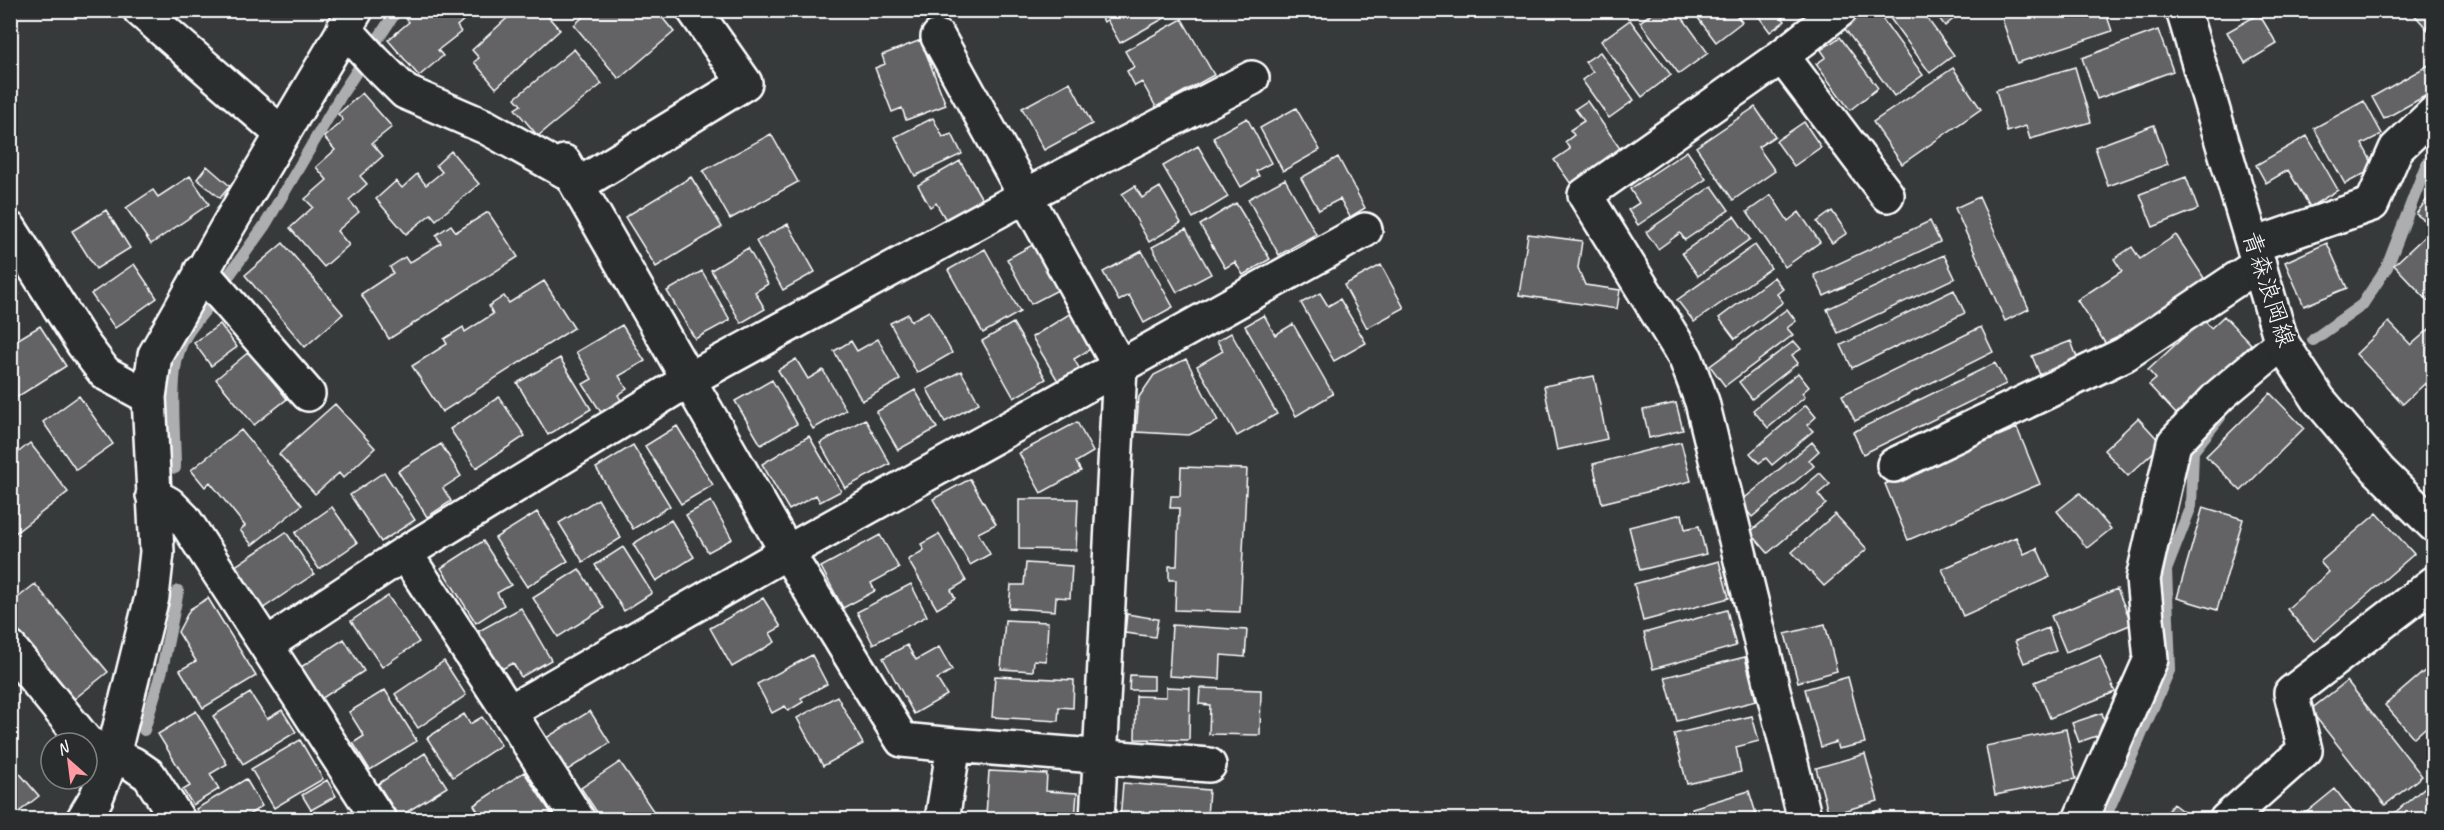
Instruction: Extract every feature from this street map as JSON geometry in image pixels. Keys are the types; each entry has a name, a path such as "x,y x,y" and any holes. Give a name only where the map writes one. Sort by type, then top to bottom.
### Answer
{"street":[{"path":"140,10 282,134"},
{"path":"571,174 745,82 694,10"},
{"path":"1805,819 1702,402 1686,359 1585,195 1782,56 1840,10"},
{"name":"青森浪岡線","path":"2188,13 2282,343 2319,400 2379,471 2433,525"},
{"path":"99,739 152,597 156,552 148,397 155,355 201,271 282,134 357,35 405,92 486,127 571,174 788,552 902,740 1209,765"},
{"path":"938,37 1120,367 1097,819"},
{"path":"1782,56 1887,195"},
{"path":"266,645 405,553 690,379 1027,195 1252,78"},
{"path":"1894,465 2125,354 2257,255 2372,204 2396,149 2430,123"},
{"path":"10,229 83,344 105,373 148,397"},
{"path":"509,712 788,552 1365,230"},
{"path":"201,271 308,394"},
{"path":"2080,819 2151,659 2143,579 2174,443 2220,395 2282,343"},
{"path":"153,495 169,504 184,519 379,819"},
{"path":"405,553 578,819"},
{"path":"2226,819 2305,750 2291,693 2433,583"},
{"path":"10,648 82,731"},
{"path":"942,819 954,745"},
{"path":"99,748 133,764 149,775 178,819"},
{"path":"83,819 96,798 96,791"}],"building":[{"path":"410,10 475,10 457,26 461,32 438,50 443,56 419,76 388,40 409,22 404,16"},
{"path":"516,10 542,10 560,30 496,88 474,62 479,58 472,50"},
{"path":"591,10 656,10 674,32 619,79 574,25"},
{"path":"1098,10 1177,11 1120,43 1107,20 1104,22"},
{"path":"1656,10 1677,10 1708,53 1679,74 1640,22"},
{"path":"1692,10 1732,10 1742,22 1716,42"},
{"path":"1754,10 1777,10 1785,21 1770,32"},
{"path":"1861,10 1876,10 1923,75 1894,96 1842,25"},
{"path":"1884,10 1921,10 1954,55 1930,73"},
{"path":"1933,10 1964,10 1945,26"},
{"path":"1999,10 2105,10 2112,31 2017,63"},
{"path":"2410,10 2434,10 2434,25 2428,30"},
{"path":"2259,14 2277,44 2245,63 2227,32"},
{"path":"1182,19 1214,75 1156,107 1142,82 1135,86 1127,71 1134,67 1125,51"},
{"path":"1630,20 1671,75 1642,97 1601,41"},
{"path":"2158,30 2173,71 2097,99 2082,58"},
{"path":"1840,37 1878,88 1850,110 1816,64 1826,57 1821,50"},
{"path":"921,40 946,105 906,120 902,108 892,112 875,68 885,64 882,55"},
{"path":"574,49 602,84 538,136 515,109 521,105 515,98"},
{"path":"1600,52 1634,100 1609,118 1582,80 1593,72 1585,62"},
{"path":"2434,62 2434,91 2384,119 2372,97"},
{"path":"2075,67 2091,122 2030,139 2026,126 2007,132 1996,90"},
{"path":"1953,68 1981,109 1902,164 1873,122"},
{"path":"1070,82 1092,124 1044,150 1022,108"},
{"path":"362,93 392,127 372,143 383,156 360,176 367,184 349,200 359,212 337,231 349,245 324,267 290,228 313,207 305,199 327,180 316,167 335,150 324,137 343,120 338,114"},
{"path":"1587,101 1621,150 1571,184 1554,160 1570,149 1565,142 1574,135 1570,130 1584,121 1575,109"},
{"path":"2364,101 2382,134 2362,144 2375,168 2345,184 2314,128"},
{"path":"1755,107 1775,136 1758,147 1775,171 1733,200 1696,147"},
{"path":"1296,108 1320,150 1283,171 1260,128"},
{"path":"933,118 943,137 952,134 962,154 915,176 895,137"},
{"path":"1247,118 1271,163 1256,171 1259,176 1241,187 1213,137"},
{"path":"1804,122 1821,147 1794,166 1776,141"},
{"path":"2154,125 2168,164 2108,186 2095,147"},
{"path":"771,134 798,182 730,219 703,171"},
{"path":"2307,136 2338,190 2310,207 2288,170 2266,183 2256,165"},
{"path":"1198,146 1228,197 1193,218 1163,166"},
{"path":"451,151 479,184 436,220 431,214 406,234 376,199 396,181 402,188 417,174 426,185 442,172 436,165"},
{"path":"1687,151 1706,179 1638,225 1628,210 1639,203 1630,189"},
{"path":"1338,157 1365,208 1350,217 1340,199 1319,210 1301,178"},
{"path":"960,161 982,199 946,220 936,203 930,207 918,185"},
{"path":"207,166 230,186 220,198 197,179"},
{"path":"190,176 209,204 151,244 126,208 153,190 158,197"},
{"path":"691,177 722,227 656,267 625,217"},
{"path":"2186,177 2198,209 2153,227 2140,194"},
{"path":"1285,179 1316,234 1279,255 1248,199"},
{"path":"1135,186 1142,198 1160,187 1181,223 1149,242 1122,194"},
{"path":"1712,186 1729,210 1685,240 1680,233 1658,249 1646,232"},
{"path":"2434,190 2434,227 2416,214"},
{"path":"1771,195 1788,221 1799,212 1820,242 1785,267 1747,212"},
{"path":"1979,197 2029,309 2005,321 1955,208"},
{"path":"1236,203 1270,259 1243,275 1235,262 1225,268 1200,225"},
{"path":"106,210 130,248 96,269 72,231"},
{"path":"1832,211 1847,233 1832,243 1817,222"},
{"path":"488,212 518,257 389,339 361,294 393,273 390,267 405,257 409,263 441,243 436,235 451,225 456,232"},
{"path":"1734,216 1750,239 1698,276 1682,253"},
{"path":"1930,221 1940,242 1824,296 1814,275"},
{"path":"788,224 815,272 783,290 756,241"},
{"path":"1186,229 1211,274 1177,292 1152,247"},
{"path":"1528,234 1582,241 1578,268 1585,285 1620,290 1617,309 1519,295"},
{"path":"2176,235 2206,281 2107,346 2077,300 2122,271 2114,259 2132,247 2140,259"},
{"path":"2425,236 2434,245 2434,307 2394,265"},
{"path":"283,243 343,314 305,347 245,275"},
{"path":"1036,243 1060,289 1031,304 1007,259"},
{"path":"2327,243 2347,288 2304,306 2285,262"},
{"path":"1755,245 1771,268 1694,322 1677,300"},
{"path":"748,248 768,284 755,292 765,309 741,323 711,270"},
{"path":"985,249 1020,312 983,333 948,270"},
{"path":"1142,251 1173,307 1144,323 1129,295 1119,301 1103,272"},
{"path":"1944,255 1955,278 1838,333 1827,309"},
{"path":"10,258 18,269 10,273"},
{"path":"134,264 157,298 115,328 91,294"},
{"path":"1381,265 1404,308 1367,328 1344,285"},
{"path":"702,271 730,320 695,339 667,291"},
{"path":"1774,277 1783,289 1777,294 1783,302 1735,339 1719,318"},
{"path":"544,281 574,328 442,412 412,366 447,344 444,339 463,327 465,332 493,314 489,306 504,296 509,303"},
{"path":"10,282 19,294 10,300"},
{"path":"1954,290 1965,313 1852,368 1841,345"},
{"path":"1320,293 1328,306 1340,299 1366,343 1334,361 1301,303"},
{"path":"1787,309 1796,321 1787,328 1793,335 1725,386 1710,366"},
{"path":"929,311 952,353 917,373 890,323 908,314 911,321"},
{"path":"1071,313 1092,348 1074,359 1079,368 1058,381 1032,337"},
{"path":"1264,315 1275,335 1293,324 1333,394 1296,416 1245,326"},
{"path":"2224,316 2251,344 2176,414 2149,385 2156,379 2148,370 2203,319 2211,328"},
{"path":"2389,322 2411,345 2434,325 2434,375 2403,404 2356,354"},
{"path":"1013,323 1046,379 1014,398 982,341"},
{"path":"220,324 237,347 211,366 194,343"},
{"path":"622,325 645,361 619,376 627,389 618,395 622,402 602,414 583,384 592,379 576,352"},
{"path":"40,326 66,366 14,399 10,394 10,344"},
{"path":"1981,327 1993,352 1855,421 1842,395"},
{"path":"1231,333 1277,414 1237,436 1197,366 1223,351 1217,341"},
{"path":"878,339 900,380 862,401 834,351 851,341 857,351"},
{"path":"1794,341 1801,349 1792,355 1798,363 1752,399 1739,382"},
{"path":"2071,341 2078,360 2040,375 2032,356"},
{"path":"250,351 287,399 254,425 216,379"},
{"path":"560,358 591,409 548,435 517,383"},
{"path":"796,359 808,379 823,370 846,410 813,429 778,370"},
{"path":"1186,359 1218,421 1189,435 1136,432 1139,397 1154,375"},
{"path":"1995,363 2006,384 1863,454 1853,432"},
{"path":"961,371 979,403 945,422 927,389"},
{"path":"1798,373 1809,387 1802,393 1805,397 1768,428 1753,410"},
{"path":"1594,376 1607,439 1557,450 1544,386"},
{"path":"772,380 797,424 761,445 735,401"},
{"path":"915,390 937,428 898,450 876,412"},
{"path":"2270,393 2304,428 2241,491 2206,456"},
{"path":"79,396 113,444 76,470 43,422"},
{"path":"499,397 525,436 476,468 450,429"},
{"path":"1676,403 1683,430 1649,438 1643,410"},
{"path":"335,404 375,448 343,478 339,473 315,494 279,454"},
{"path":"1806,405 1816,417 1807,425 1813,431 1772,465 1766,458 1759,463 1750,453"},
{"path":"2138,418 2162,444 2128,476 2104,450"},
{"path":"865,419 890,464 845,488 820,443"},
{"path":"1077,422 1093,452 1076,462 1081,471 1041,493 1019,453"},
{"path":"677,426 713,485 681,504 645,446"},
{"path":"2017,428 2040,484 1908,540 1885,484"},
{"path":"241,430 302,505 252,545 240,530 245,526 210,482 205,487 191,470"},
{"path":"809,436 841,491 820,502 816,495 789,510 762,464"},
{"path":"1681,442 1691,481 1602,503 1593,464"},
{"path":"1812,442 1819,451 1809,460 1814,466 1752,517 1740,502"},
{"path":"30,443 68,492 10,537 10,459"},
{"path":"441,444 461,476 443,488 451,501 427,517 398,471"},
{"path":"633,445 670,506 633,529 596,468"},
{"path":"1181,467 1247,469 1240,612 1175,610 1176,580 1169,580 1169,566 1177,566 1179,508 1170,508 1171,496 1180,496"},
{"path":"384,472 415,520 381,542 350,495"},
{"path":"1820,473 1830,484 1818,494 1826,504 1768,553 1750,532"},
{"path":"970,479 996,524 978,533 990,554 970,565 933,499"},
{"path":"2080,493 2111,529 2087,548 2057,511"},
{"path":"598,499 621,538 583,562 559,523"},
{"path":"1019,499 1078,499 1076,550 1019,549"},
{"path":"711,501 732,539 708,552 686,515"},
{"path":"332,507 357,543 319,569 295,533"},
{"path":"2203,507 2243,519 2217,610 2177,598"},
{"path":"537,512 568,561 527,587 495,538"},
{"path":"2377,513 2414,554 2314,641 2287,609 2329,572 2320,562"},
{"path":"1682,514 1685,529 1699,526 1706,554 1640,570 1629,527"},
{"path":"1835,514 1867,549 1824,586 1792,552"},
{"path":"671,520 694,557 656,581 633,544"},
{"path":"286,532 314,574 262,609 234,567"},
{"path":"939,534 966,581 951,590 955,598 937,609 908,560 924,550 921,544"},
{"path":"880,535 899,568 871,583 875,591 843,608 821,567"},
{"path":"2016,537 2024,554 2037,548 2050,577 1963,616 1942,569"},
{"path":"483,541 511,585 497,593 504,605 476,623 441,568"},
{"path":"623,547 652,593 624,611 595,565"},
{"path":"1719,561 1729,598 1643,621 1634,584"},
{"path":"1026,563 1072,566 1070,598 1056,597 1055,611 1009,608 1011,585 1024,585"},
{"path":"579,569 604,608 558,637 533,598"},
{"path":"35,584 108,672 73,700 10,623 10,604"},
{"path":"911,584 927,616 873,644 857,612"},
{"path":"2117,589 2132,624 2066,652 2051,616"},
{"path":"388,596 419,642 382,667 351,621"},
{"path":"208,598 256,676 203,708 180,670 196,661 178,632 190,609"},
{"path":"763,598 781,627 770,633 775,642 732,667 710,628"},
{"path":"521,608 551,660 521,677 513,663 500,670 477,632"},
{"path":"1727,610 1736,646 1653,669 1644,633"},
{"path":"1127,614 1158,619 1155,637 1125,633"},
{"path":"1005,620 1048,622 1046,661 1034,660 1033,671 1001,669"},
{"path":"1825,624 1837,671 1798,682 1785,634"},
{"path":"1172,625 1247,630 1245,657 1221,655 1220,679 1169,676"},
{"path":"2048,628 2056,651 2024,663 2015,641"},
{"path":"344,639 364,671 321,699 301,667"},
{"path":"907,645 916,660 939,647 952,670 937,679 947,695 914,714 883,658"},
{"path":"812,655 827,684 801,698 803,702 788,711 785,706 772,713 757,684"},
{"path":"2100,656 2115,692 2050,718 2035,682"},
{"path":"1745,657 1756,701 1677,721 1665,677"},
{"path":"444,661 466,695 418,728 395,694"},
{"path":"2434,663 2434,720 2414,738 2385,705"},
{"path":"1130,675 1154,676 1154,690 1129,690"},
{"path":"995,676 1074,680 1073,708 1059,707 1058,721 992,717"},
{"path":"1848,677 1865,743 1838,749 1836,742 1821,747 1805,689"},
{"path":"2347,681 2422,776 2385,805 2310,710"},
{"path":"1166,687 1190,688 1189,740 1135,739 1136,696 1166,697"},
{"path":"1200,688 1261,690 1260,735 1209,734 1210,705 1199,704"},
{"path":"385,690 417,741 370,770 353,743 364,736 349,712"},
{"path":"250,693 267,719 282,710 296,732 243,764 213,716"},
{"path":"837,696 863,744 823,766 797,718"},
{"path":"196,711 227,764 210,774 219,789 193,805 183,790 190,786 158,734"},
{"path":"590,711 610,743 566,771 546,738"},
{"path":"2102,713 2108,732 2079,742 2072,723"},
{"path":"464,714 470,724 482,717 501,745 453,777 427,738"},
{"path":"1752,716 1759,741 1736,747 1741,772 1687,784 1674,734"},
{"path":"2066,729 2076,779 1995,795 1986,746"},
{"path":"300,740 323,779 274,808 251,769"},
{"path":"425,753 447,787 399,817 378,784"},
{"path":"1865,754 1878,801 1829,815 1816,768"},
{"path":"10,762 39,796 10,819"},
{"path":"620,762 654,812 643,820 622,820 621,817 617,820 602,820 581,788"},
{"path":"989,771 1047,774 1046,791 1077,793 1075,820 986,815"},
{"path":"524,772 551,813 542,820 483,820 474,805"},
{"path":"246,779 262,806 241,820 202,820 196,809"},
{"path":"327,780 336,796 311,810 302,795"},
{"path":"1123,783 1209,790 1207,816 1198,815 1197,820 1120,820"},
{"path":"2430,783 2434,787 2434,820 2386,820"},
{"path":"2335,789 2359,820 2297,820"},
{"path":"1749,791 1758,820 1696,820 1692,808"},
{"path":"2173,804 2194,820 2161,820"},
{"path":"337,810 344,820 323,820"},
{"path":"1881,810 1883,820 1840,820"},
{"path":"467,813 471,820 458,820"}],"waterway":[{"path":"230,274 265,225 343,92 397,10"},
{"path":"2313,340 2362,305 2387,267 2427,163"},
{"path":"175,468 173,393 176,363 184,338 210,304"},
{"path":"2104,820 2170,668 2166,570 2191,506 2193,451 2220,417"},
{"path":"144,730 162,670 178,591"}]}
